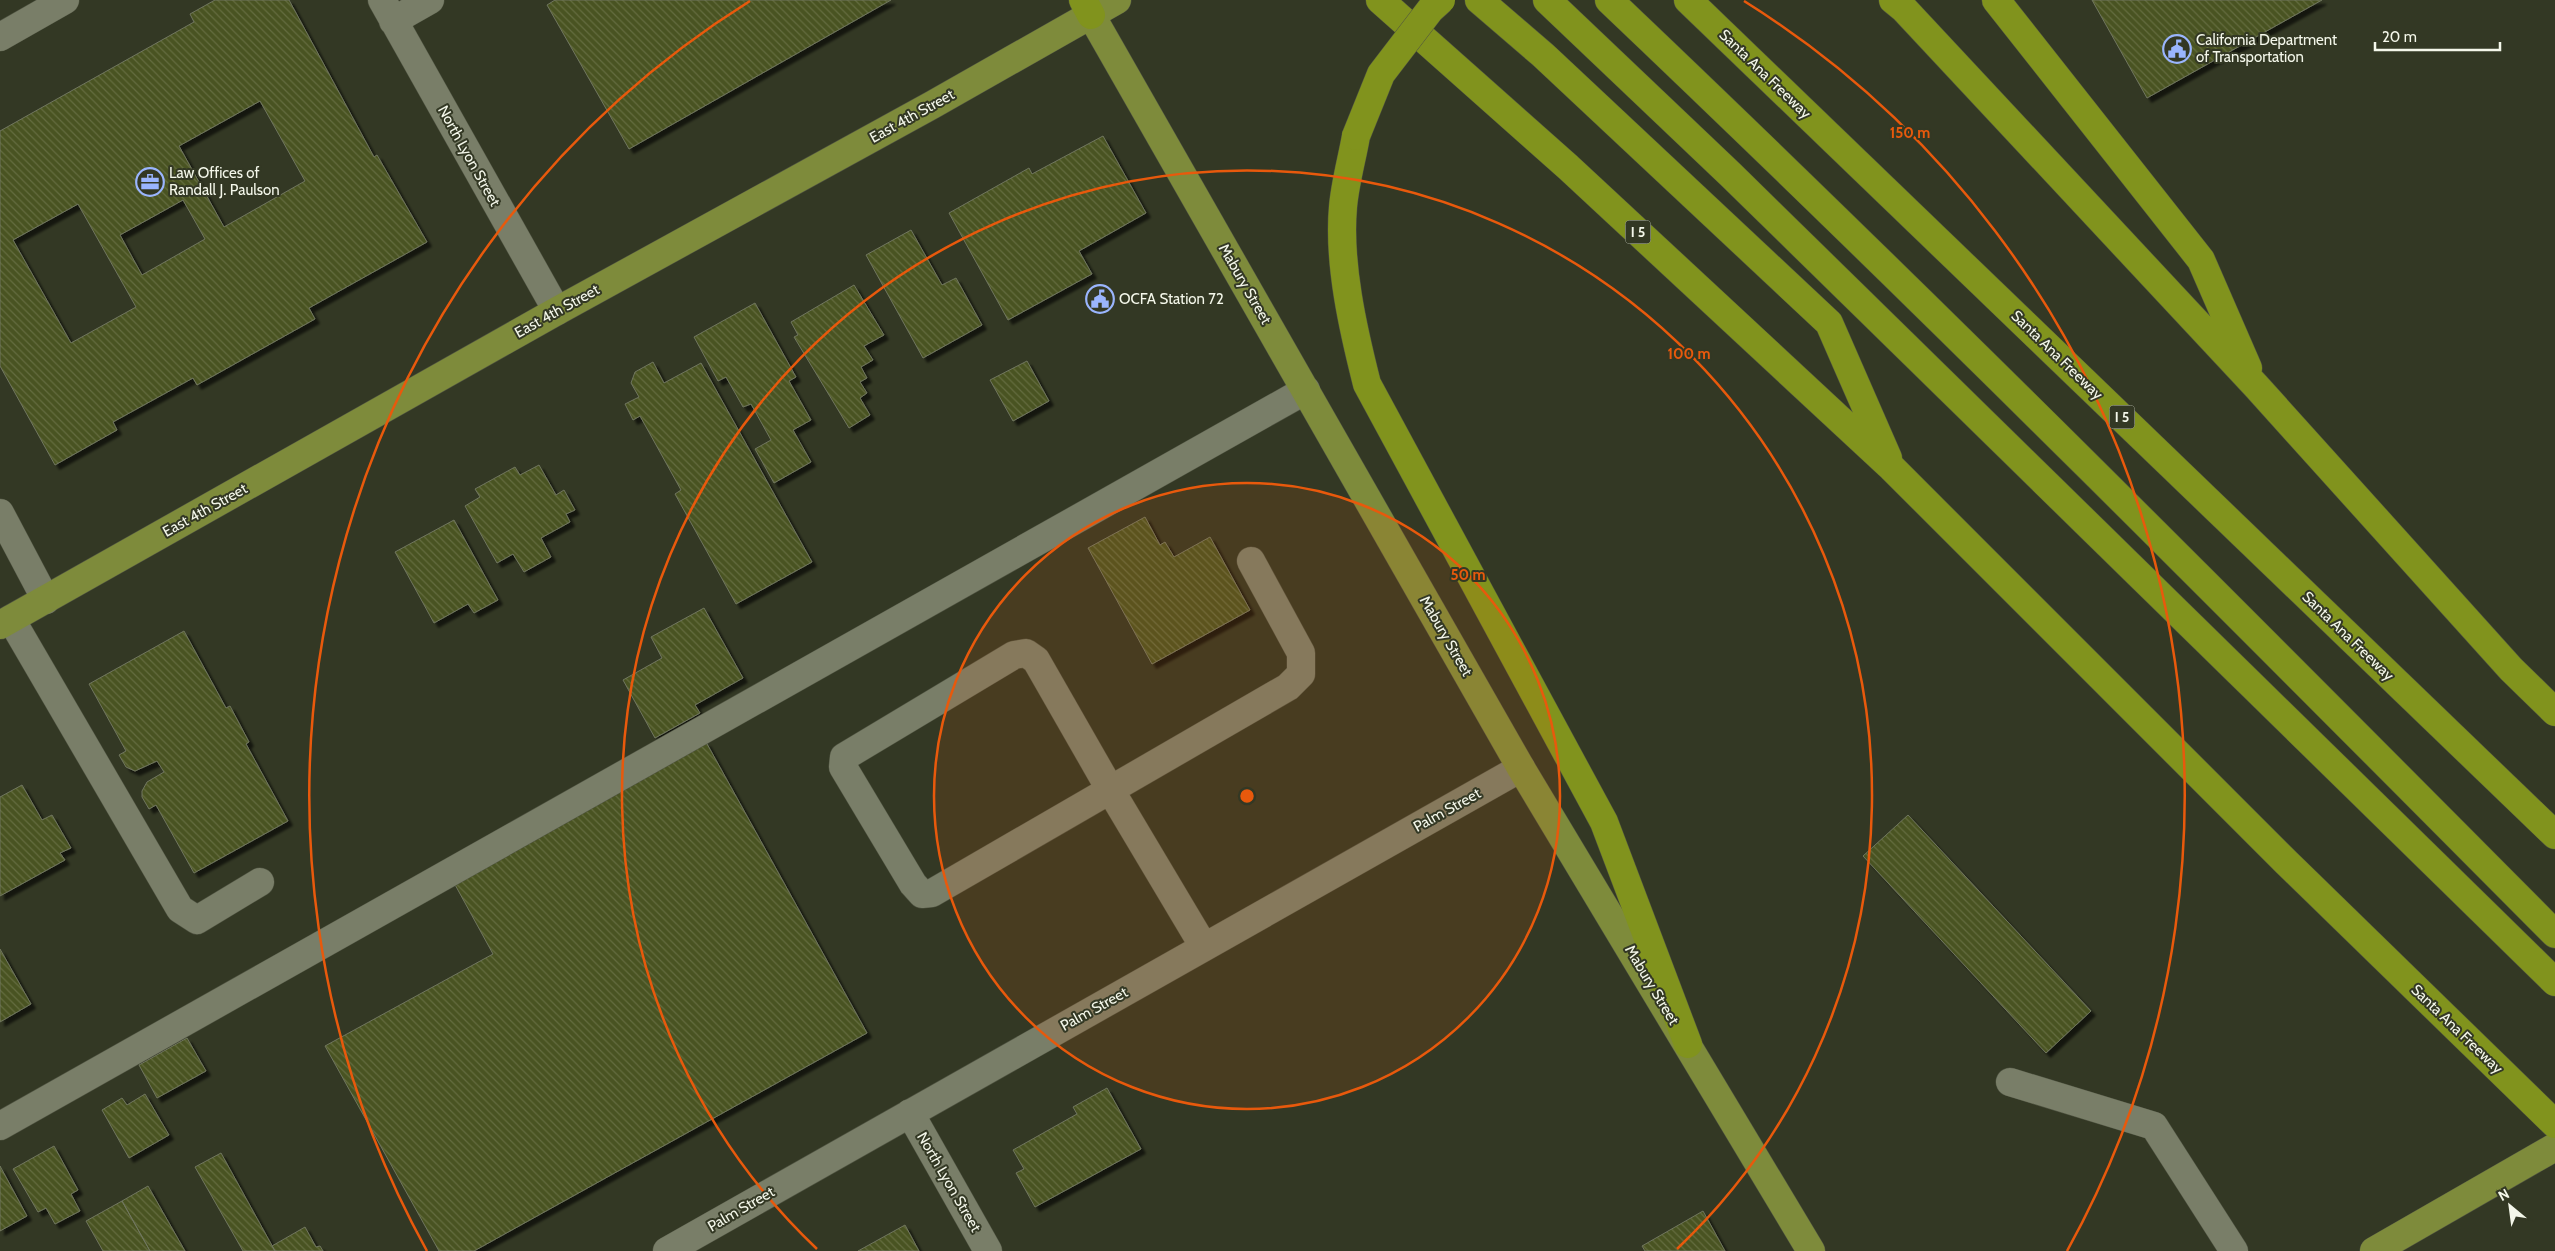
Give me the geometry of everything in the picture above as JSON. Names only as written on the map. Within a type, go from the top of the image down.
[{"type":"highway","name":"Santa Ana Freeway","points":[[1380,0],[1575,173],[1892,468],[2287,863],[2555,1124]]},
{"type":"highway","points":[[1441,0],[1430,10],[1382,74],[1356,136],[1343,208],[1345,266],[1352,328],[1367,384],[1604,822],[1688,1044]]},
{"type":"highway","name":"Santa Ana Freeway","points":[[1480,0],[1543,55],[1829,323],[1892,468]]},
{"type":"highway","points":[[1547,0],[1731,175],[2555,982]]},
{"type":"highway","points":[[1609,0],[1798,181],[2281,658],[2555,934]]},
{"type":"highway","name":"Santa Ana Freeway","points":[[1688,0],[2555,835]]},
{"type":"highway","points":[[1893,0],[1904,9],[2256,386],[2511,669],[2555,712]]},
{"type":"highway","points":[[1996,0],[2201,260],[2256,386]]},
{"type":"main road","name":"East 4th Street","points":[[6,622],[557,311],[924,110],[1087,8],[1116,0]]},
{"type":"main road","name":"Mabury Street","points":[[1087,8],[1522,768],[1811,1251]]},
{"type":"main road","points":[[2374,1251],[2555,1147]]},
{"type":"street","points":[[0,37],[65,0]]},
{"type":"street","points":[[388,10],[430,0]]},
{"type":"street","name":"North Lyon Street","points":[[388,10],[557,311]]},
{"type":"street","points":[[0,1126],[1306,390]]},
{"type":"street","points":[[0,513],[46,600]]},
{"type":"street","points":[[1204,947],[1110,791],[1036,660],[1026,653],[1014,655],[844,757],[843,767],[912,884],[922,894],[932,892],[1110,791],[1288,687],[1300,674],[1301,653],[1251,562]]},
{"type":"street","points":[[6,622],[180,909],[197,920],[260,882]]},
{"type":"street","name":"Palm Street","points":[[667,1251],[1522,768]]},
{"type":"street","points":[[2010,1082],[2154,1126],[2234,1251]]},
{"type":"street","name":"North Lyon Street","points":[[910,1114],[988,1251]]},
{"type":"building","points":[[215,0],[289,0],[374,157],[377,155],[427,242],[309,308],[315,319],[197,385],[193,378],[113,422],[117,430],[55,465],[0,366],[0,131],[194,22],[190,14]],"holes":[[[260,101],[305,181],[224,227],[179,146]],[[183,200],[205,239],[142,275],[120,235]],[[78,204],[136,307],[71,343],[13,240]]]},
{"type":"building","points":[[555,0],[891,0],[629,149],[547,5]]},
{"type":"building","name":"California Department of Transportation","points":[[2092,0],[2322,0],[2147,98]]},
{"type":"building","points":[[1103,136],[1146,213],[1079,251],[1092,274],[1008,320],[949,213],[1029,168],[1032,174]]},
{"type":"building","points":[[911,230],[942,285],[956,278],[982,325],[923,358],[866,255]]},
{"type":"building","points":[[854,285],[884,335],[864,346],[873,360],[861,367],[867,378],[860,382],[867,393],[860,398],[870,415],[849,428],[794,337],[798,335],[791,322]]},
{"type":"building","points":[[755,303],[796,377],[789,381],[811,420],[793,430],[811,462],[774,483],[755,449],[771,440],[751,404],[743,407],[726,377],[718,381],[694,337]]},
{"type":"building","points":[[1027,361],[1049,401],[1013,421],[990,380]]},
{"type":"building","points":[[653,362],[664,383],[701,363],[812,562],[736,604],[675,494],[681,490],[640,416],[633,420],[625,404],[639,397],[631,383],[635,372]]},
{"type":"building","points":[[539,465],[556,495],[564,490],[575,510],[566,514],[570,522],[541,538],[551,557],[524,572],[513,554],[497,563],[465,506],[480,497],[475,489],[515,467],[520,475]]},
{"type":"building","points":[[1145,517],[1160,545],[1165,542],[1174,557],[1210,537],[1250,610],[1152,664],[1088,548]]},
{"type":"building","points":[[454,520],[498,600],[474,613],[468,604],[434,623],[395,552]]},
{"type":"building","points":[[704,608],[743,678],[695,705],[700,713],[655,738],[623,680],[662,658],[651,637]]},
{"type":"building","points":[[184,631],[226,708],[230,706],[249,742],[246,744],[288,821],[194,873],[156,805],[149,809],[142,797],[142,791],[147,782],[164,772],[157,761],[135,771],[126,767],[119,755],[126,751],[89,684]]},
{"type":"building","points":[[706,742],[867,1033],[474,1251],[439,1251],[325,1046],[493,954],[453,881]]},
{"type":"building","points":[[22,785],[42,820],[52,815],[71,848],[60,853],[65,860],[0,896],[0,797]]},
{"type":"building","points":[[1908,815],[2091,1011],[2046,1053],[1863,856]]},
{"type":"building","points":[[0,949],[31,1004],[0,1022]]},
{"type":"building","points":[[187,1038],[206,1071],[157,1098],[139,1065]]},
{"type":"building","points":[[1107,1088],[1141,1149],[1035,1207],[1016,1173],[1024,1169],[1013,1150],[1077,1114],[1073,1107]]},
{"type":"building","points":[[145,1094],[169,1135],[129,1158],[102,1110],[122,1098],[127,1105]]},
{"type":"building","points":[[54,1146],[78,1190],[71,1194],[80,1211],[55,1224],[46,1208],[38,1212],[13,1169]]},
{"type":"building","points":[[221,1153],[275,1251],[243,1251],[195,1167]]},
{"type":"building","points":[[0,1166],[27,1216],[0,1231]]},
{"type":"building","points":[[148,1186],[185,1251],[150,1251],[122,1201]]},
{"type":"building","points":[[122,1201],[150,1251],[103,1251],[86,1221]]},
{"type":"building","points":[[1703,1211],[1725,1251],[1645,1251],[1642,1246]]},
{"type":"building","points":[[905,1225],[919,1251],[858,1251]]},
{"type":"building","points":[[305,1227],[316,1247],[320,1246],[323,1251],[275,1251],[272,1246]]},
{"type":"place","name":"California Department of Transportation","points":[[2177,49]]},
{"type":"place","name":"Law Offices of Randall J. Paulson","points":[[150,182]]},
{"type":"place","name":"OCFA Station 72","points":[[1100,299]]}]
